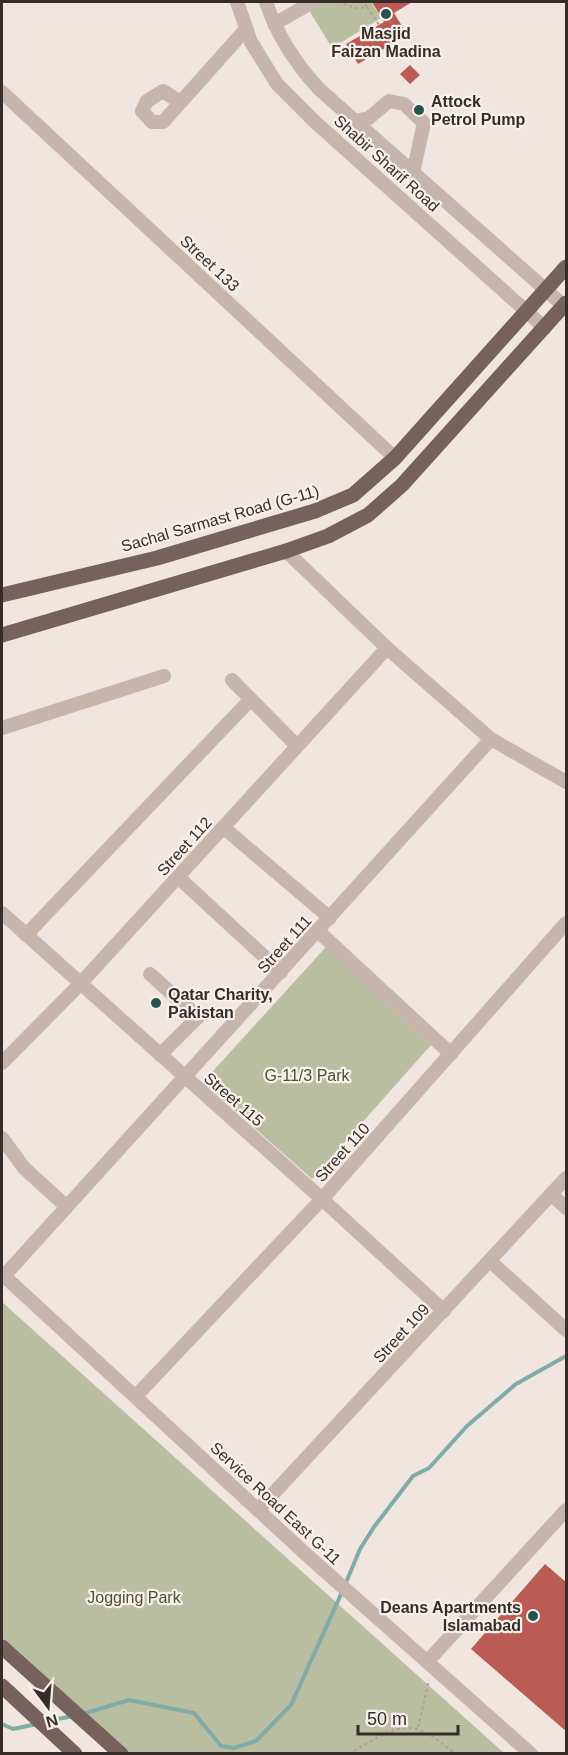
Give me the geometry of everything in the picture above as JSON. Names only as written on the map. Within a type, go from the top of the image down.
[{"type":"main road","name":"Sachal Sarmast Road (G-11)","points":[[2,595],[157,558],[315,511],[352,495],[395,458],[528,313],[567,267]]},
{"type":"main road","points":[[2,635],[286,551],[328,536],[368,515],[402,485],[565,305]]},
{"type":"main road","points":[[3,1652],[120,1754]]},
{"type":"main road","points":[[2,1686],[75,1754]]},
{"type":"street","name":"Shabir Sharif Road","points":[[237,2],[246,29],[264,66],[277,84],[314,121],[342,143],[545,328]]},
{"type":"street","name":"Shabir Sharif Road","points":[[266,2],[274,24],[303,71],[356,123],[546,291],[565,305]]},
{"type":"street","points":[[274,24],[313,2]]},
{"type":"street","points":[[180,102],[246,29]]},
{"type":"street","name":"Street 133","points":[[2,92],[395,458]]},
{"type":"street","points":[[342,143],[356,123],[369,117],[388,101],[404,104],[424,123],[413,173]]},
{"type":"street","points":[[427,221],[445,201]]},
{"type":"street","points":[[286,551],[387,648],[491,739],[567,782]]},
{"type":"street","name":"Street 112","points":[[2,1063],[80,984],[387,648]]},
{"type":"street","points":[[2,728],[164,676]]},
{"type":"street","points":[[232,680],[297,746]]},
{"type":"street","points":[[26,935],[251,699]]},
{"type":"street","name":"Street 111","points":[[3,1275],[185,1078],[491,739]]},
{"type":"street","points":[[223,827],[330,918]]},
{"type":"street","points":[[178,877],[281,972]]},
{"type":"street","name":"Street 115","points":[[2,912],[444,1311]]},
{"type":"street","name":"Street 110","points":[[136,1396],[322,1199],[567,923]]},
{"type":"street","points":[[318,931],[450,1054]]},
{"type":"street","points":[[150,974],[198,1017],[160,1055]]},
{"type":"street","points":[[2,1138],[24,1168],[67,1207]]},
{"type":"street","name":"Street 109","points":[[259,1509],[567,1178]]},
{"type":"street","points":[[552,1194],[567,1209]]},
{"type":"street","points":[[490,1261],[567,1330]]},
{"type":"street","name":"Service Road East G-11","points":[[3,1275],[331,1576],[531,1754]]},
{"type":"street","points":[[430,1665],[567,1510]]},
{"type":"path","points":[[338,2],[355,8],[367,7]]},
{"type":"path","points":[[364,2],[379,25]]},
{"type":"path","points":[[418,1727],[430,1665]]},
{"type":"path","points":[[350,1754],[405,1727],[418,1727],[435,1737],[455,1754]]},
{"type":"green space","points":[[304,2],[371,2],[381,18],[332,48]]},
{"type":"green space","name":"G-11/3 Park","points":[[326,947],[431,1045],[312,1179],[203,1082]]},
{"type":"green space","name":"Jogging Park","points":[[2,1302],[504,1753],[111,1753],[2,1655]]},
{"type":"building","points":[[372,2],[412,2],[394,13],[405,31],[397,41],[358,64],[346,44],[384,22]]},
{"type":"building","points":[[410,65],[420,75],[410,84],[400,74]]},
{"type":"building","name":"Deans Apartments Islamabad","points":[[545,1564],[567,1583],[567,1732],[471,1649]]},
{"type":"waterway","points":[[345,1585],[360,1549],[413,1476],[429,1468],[467,1426],[516,1384],[566,1356]]},
{"type":"waterway","points":[[83,1714],[129,1700],[194,1713],[221,1746],[234,1748],[256,1741],[291,1705],[342,1592]]},
{"type":"waterway","points":[[48,1721],[73,1716]]},
{"type":"waterway","points":[[2,1724],[13,1729],[37,1724]]},
{"type":"place","name":"Masjid Faizan Madina","points":[[386,14]]},
{"type":"place","name":"Attock Petrol Pump","points":[[419,110]]},
{"type":"place","name":"Qatar Charity, Pakistan","points":[[156,1003]]},
{"type":"place","name":"Deans Apartments Islamabad","points":[[533,1616]]}]
